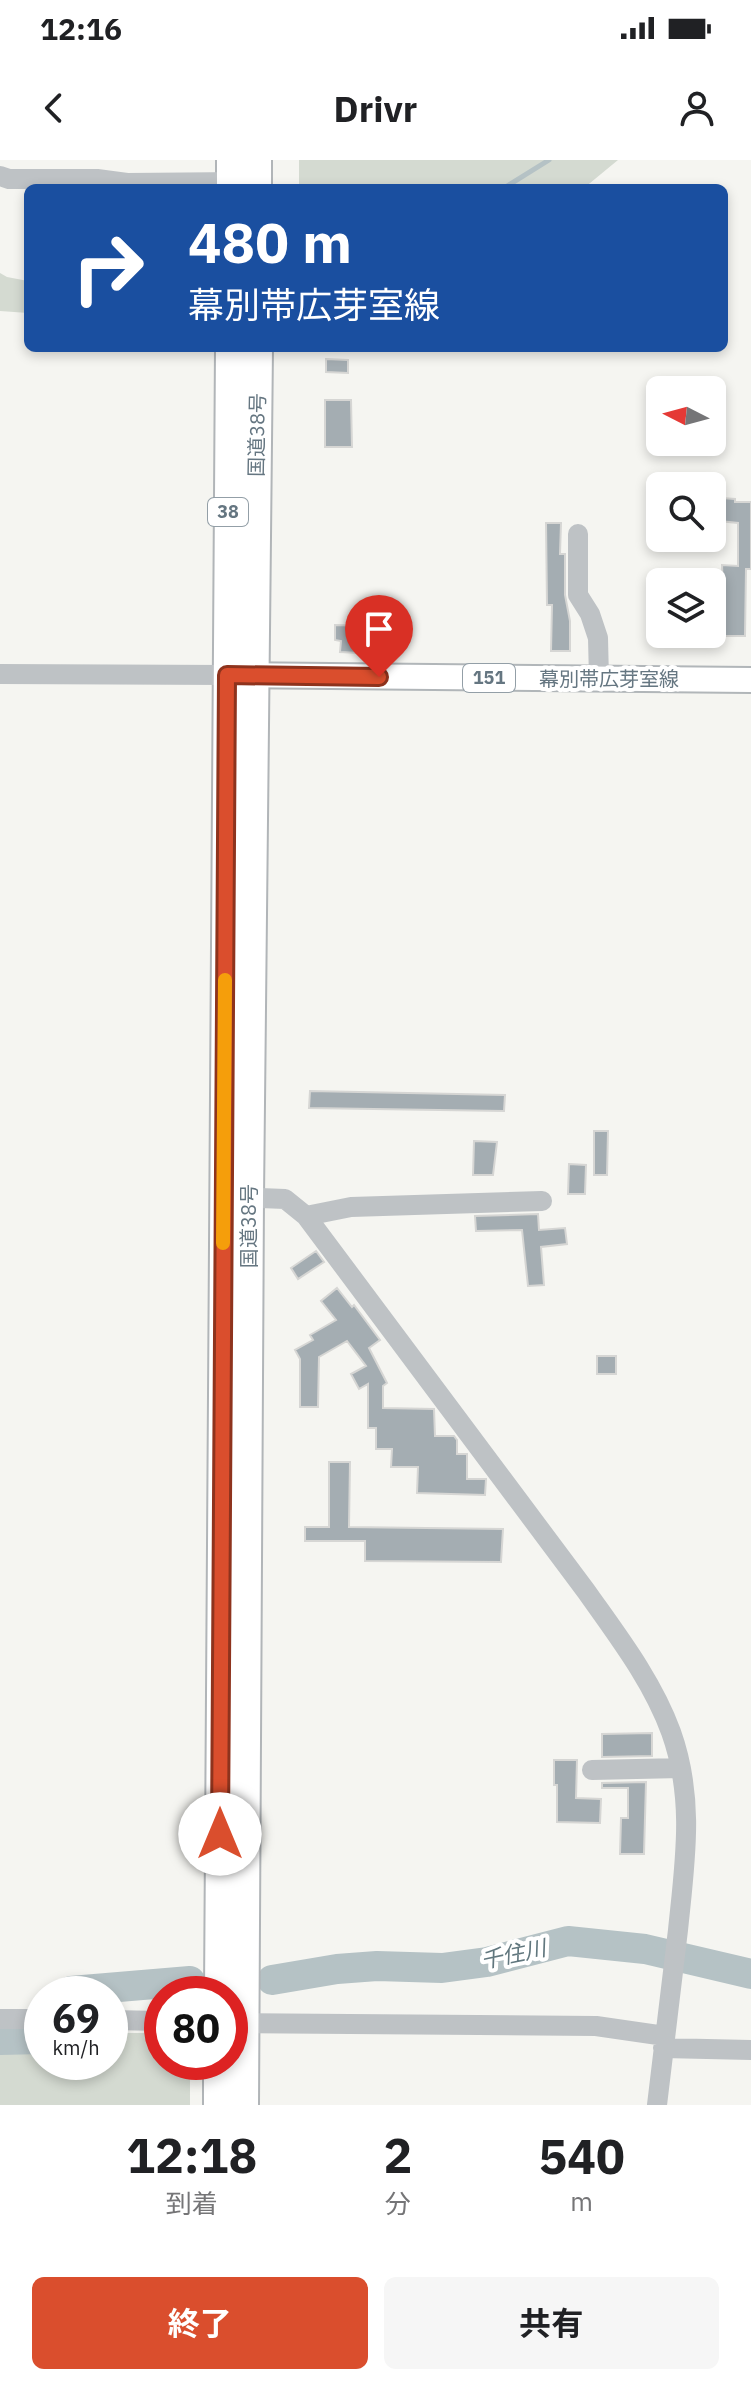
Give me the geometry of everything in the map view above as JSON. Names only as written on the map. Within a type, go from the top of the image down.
[{"type":"highway","name":"国道38号","points":[[230,352],[240,675],[236,1197],[237,1976]]},
{"type":"highway","name":"国道38号","points":[[240,675],[258,352]]},
{"type":"highway","name":"国道38号","points":[[219,1976],[236,1197]]},
{"type":"highway","points":[[218,2080],[218,2105]]},
{"type":"highway","name":"国道38号","points":[[242,2080],[244,2105]]},
{"type":"main road","name":"幕別帯広芽室線","points":[[240,675],[751,680]]},
{"type":"street","points":[[0,176],[9,179],[97,179],[127,183],[244,177]]},
{"type":"street","points":[[578,534],[578,595],[590,614],[598,638],[599,679]]},
{"type":"street","points":[[0,674],[240,675]]},
{"type":"street","points":[[236,1197],[285,1199],[306,1216],[624,1645],[654,1694],[670,1731],[687,1798],[687,1844],[657,2105]]},
{"type":"street","points":[[306,1216],[351,1207],[542,1201]]},
{"type":"street","points":[[592,1770],[681,1768]]},
{"type":"street","points":[[0,2019],[24,2019]]},
{"type":"street","points":[[248,2023],[596,2026],[664,2042],[751,2050]]},
{"type":"shaded area","points":[[299,160],[618,160],[589,184],[299,184]]},
{"type":"shaded area","points":[[0,273],[24,280],[24,313],[0,311]]},
{"type":"shaded area","points":[[0,2032],[24,2032],[24,2080],[128,2080],[128,2033],[144,2033],[144,2080],[190,2080],[190,2105],[0,2105]]},
{"type":"building","points":[[326,359],[348,360],[348,373],[326,372]]},
{"type":"building","points":[[325,400],[351,400],[352,447],[325,447]]},
{"type":"building","points":[[726,498],[751,502],[751,569],[746,569],[745,636],[726,636],[726,568],[722,565],[738,566],[738,523],[726,522]]},
{"type":"building","points":[[546,523],[561,523],[560,554],[565,554],[570,651],[551,651],[552,605],[547,605]]},
{"type":"building","points":[[335,625],[364,626],[360,653],[340,652],[341,641],[335,640]]},
{"type":"building","points":[[310,1091],[505,1095],[504,1111],[309,1108]]},
{"type":"building","points":[[594,1131],[608,1131],[607,1175],[594,1175]]},
{"type":"building","points":[[474,1141],[497,1142],[493,1175],[473,1175]]},
{"type":"building","points":[[569,1164],[586,1165],[585,1194],[568,1194]]},
{"type":"building","points":[[538,1214],[539,1230],[565,1228],[567,1244],[541,1247],[544,1285],[528,1286],[522,1230],[476,1231],[475,1216]]},
{"type":"building","points":[[316,1251],[324,1262],[298,1279],[291,1268]]},
{"type":"building","points":[[337,1288],[380,1340],[369,1348],[387,1383],[383,1386],[383,1408],[434,1409],[435,1436],[454,1436],[457,1454],[467,1454],[467,1479],[486,1479],[485,1495],[417,1493],[418,1467],[391,1467],[392,1449],[376,1449],[376,1428],[368,1428],[368,1384],[359,1389],[351,1374],[366,1366],[347,1341],[319,1357],[318,1407],[300,1407],[300,1359],[295,1350],[313,1340],[310,1335],[336,1320],[321,1301]]},
{"type":"building","points":[[597,1356],[616,1356],[616,1374],[597,1374]]},
{"type":"building","points":[[329,1462],[350,1462],[349,1527],[503,1529],[501,1562],[365,1561],[365,1541],[305,1541],[305,1527],[329,1527]]},
{"type":"building","points":[[652,1733],[652,1756],[602,1757],[602,1734]]},
{"type":"building","points":[[554,1760],[577,1760],[576,1798],[601,1799],[600,1823],[557,1822]]},
{"type":"building","points":[[646,1782],[644,1854],[620,1854],[621,1818],[628,1818],[628,1788],[602,1788],[602,1783]]},
{"type":"waterway","points":[[510,184],[549,160]]},
{"type":"waterway","name":"千住川","points":[[272,1980],[377,1966],[442,1968],[487,1962],[568,1941],[645,1949],[751,1974]]},
{"type":"waterway","name":"千住川","points":[[128,1986],[144,1985]]},
{"type":"waterway","name":"千住川","points":[[0,2040],[24,2039]]},
{"type":"slow traffic","points":[[223,1243],[225,980]]},
{"type":"route","points":[[220,1834],[227,675],[379,677]]}]
